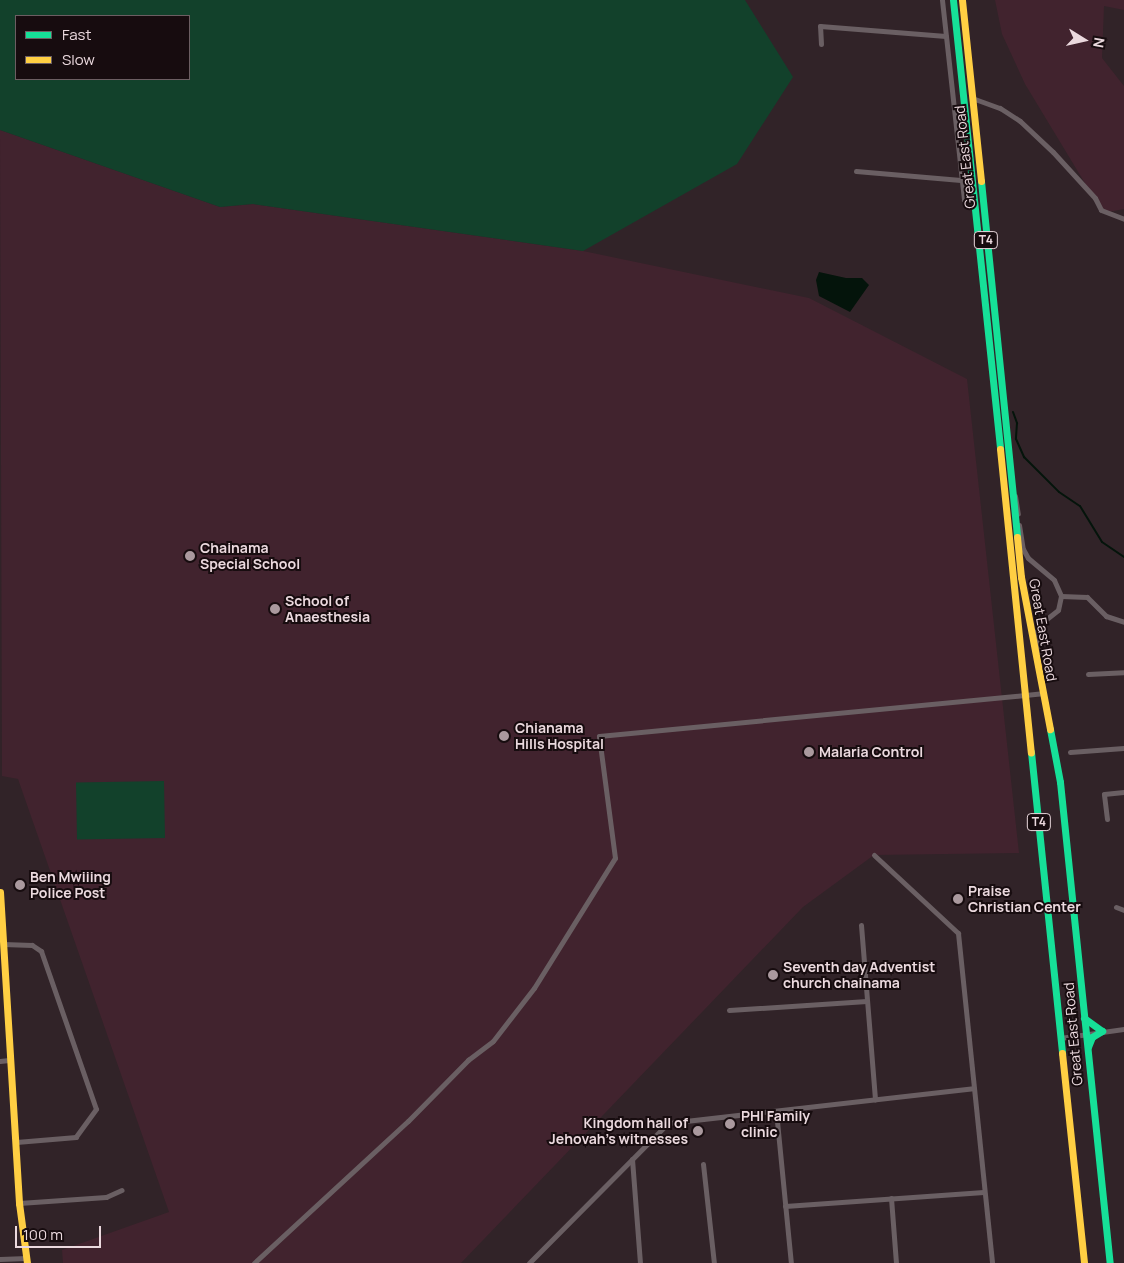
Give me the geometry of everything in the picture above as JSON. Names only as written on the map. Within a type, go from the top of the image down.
[{"type":"main road","name":"Great East Road","points":[[953,0],[1084,1263]]},
{"type":"main road","name":"Great East Road","points":[[962,0],[1021,577],[1060,782],[1110,1263]]},
{"type":"main road","points":[[0,892],[19,1203],[27,1261]]},
{"type":"main road","points":[[1084,1018],[1102,1031],[1092,1037],[1087,1049]]},
{"type":"street","points":[[942,0],[964,200],[972,195]]},
{"type":"street","points":[[821,44],[820,26],[946,36]]},
{"type":"street","points":[[972,98],[1000,108],[1020,121],[1053,152],[1095,198],[1101,210],[1124,219]]},
{"type":"street","points":[[856,171],[962,180]]},
{"type":"street","points":[[1010,481],[1017,501],[1023,549],[1028,558],[1054,580],[1061,596],[1058,610],[1040,624],[1037,631],[1040,680]]},
{"type":"street","points":[[1061,596],[1087,597],[1106,616],[1124,622]]},
{"type":"street","points":[[1088,674],[1124,672]]},
{"type":"street","points":[[254,1263],[408,1121],[468,1060],[493,1041],[534,988],[615,858],[600,736],[1042,693]]},
{"type":"street","points":[[1070,752],[1124,748]]},
{"type":"street","points":[[1107,819],[1104,794],[1124,792]]},
{"type":"street","points":[[874,855],[958,934],[992,1263]]},
{"type":"street","points":[[1116,908],[1124,910]]},
{"type":"street","points":[[861,926],[875,1099]]},
{"type":"street","points":[[3,944],[32,945],[41,951],[96,1109],[76,1137],[16,1142]]},
{"type":"street","points":[[729,1010],[866,1000]]},
{"type":"street","points":[[1060,1038],[1086,1032],[1124,1029]]},
{"type":"street","points":[[0,1061],[9,1060]]},
{"type":"street","points":[[529,1263],[668,1123],[973,1088]]},
{"type":"street","points":[[776,1111],[791,1263]]},
{"type":"street","points":[[632,1159],[640,1263]]},
{"type":"street","points":[[703,1164],[714,1263]]},
{"type":"street","points":[[19,1203],[106,1197],[122,1190]]},
{"type":"street","points":[[785,1206],[984,1192]]},
{"type":"street","points":[[891,1198],[896,1263]]},
{"type":"street","points":[[0,1259],[27,1261]]},
{"type":"shaded area","points":[[995,0],[1124,0],[1124,10],[1104,6],[1102,58],[1124,86],[1124,209],[1103,213],[1025,84],[1002,34]]},
{"type":"shaded area","name":"Chianama Hills Hospital","points":[[0,130],[220,207],[253,204],[583,251],[809,298],[967,379],[1019,853],[874,855],[803,907],[461,1263],[63,1263],[62,1250],[169,1212],[18,779],[2,776]]},
{"type":"shaded area","points":[[819,272],[846,278],[862,278],[869,285],[850,312],[819,296],[816,280]]},
{"type":"green space","points":[[0,0],[745,0],[793,77],[737,164],[583,251],[253,204],[220,207],[0,130]]},
{"type":"green space","points":[[164,781],[165,838],[77,840],[76,783]]},
{"type":"waterway","points":[[1013,412],[1017,423],[1016,439],[1024,457],[1059,492],[1080,506],[1102,542],[1124,557]]},
{"type":"traffic: fast","points":[[953,0],[1000,449]]},
{"type":"traffic: fast","points":[[981,181],[1017,537]]},
{"type":"traffic: fast","points":[[1050,729],[1060,782],[1110,1263]]},
{"type":"traffic: fast","points":[[1031,752],[1062,1053]]},
{"type":"traffic: fast","points":[[1084,1018],[1102,1031]]},
{"type":"traffic: fast","points":[[1088,1047],[1092,1037],[1102,1031]]},
{"type":"traffic: slow","points":[[962,0],[981,181]]},
{"type":"traffic: slow","points":[[1000,449],[1031,752]]},
{"type":"traffic: slow","points":[[1017,537],[1021,577],[1050,729]]},
{"type":"traffic: slow","points":[[0,892],[19,1203],[27,1263]]},
{"type":"traffic: slow","points":[[1062,1053],[1084,1263]]},
{"type":"place","name":"Chainama Special School","points":[[190,556]]},
{"type":"place","name":"School of Anaesthesia","points":[[275,609]]},
{"type":"place","name":"Chianama Hills Hospital","points":[[504,736]]},
{"type":"place","name":"Malaria Control","points":[[809,752]]},
{"type":"place","name":"Ben Mwiiing Police Post","points":[[20,885]]},
{"type":"place","name":"Praise Christian Center","points":[[958,899]]},
{"type":"place","name":"Seventh day Adventist church chainama","points":[[773,975]]},
{"type":"place","name":"PHI Family clinic","points":[[730,1124]]},
{"type":"place","name":"Kingdom hall of Jehovah's witnesses","points":[[698,1131]]}]
